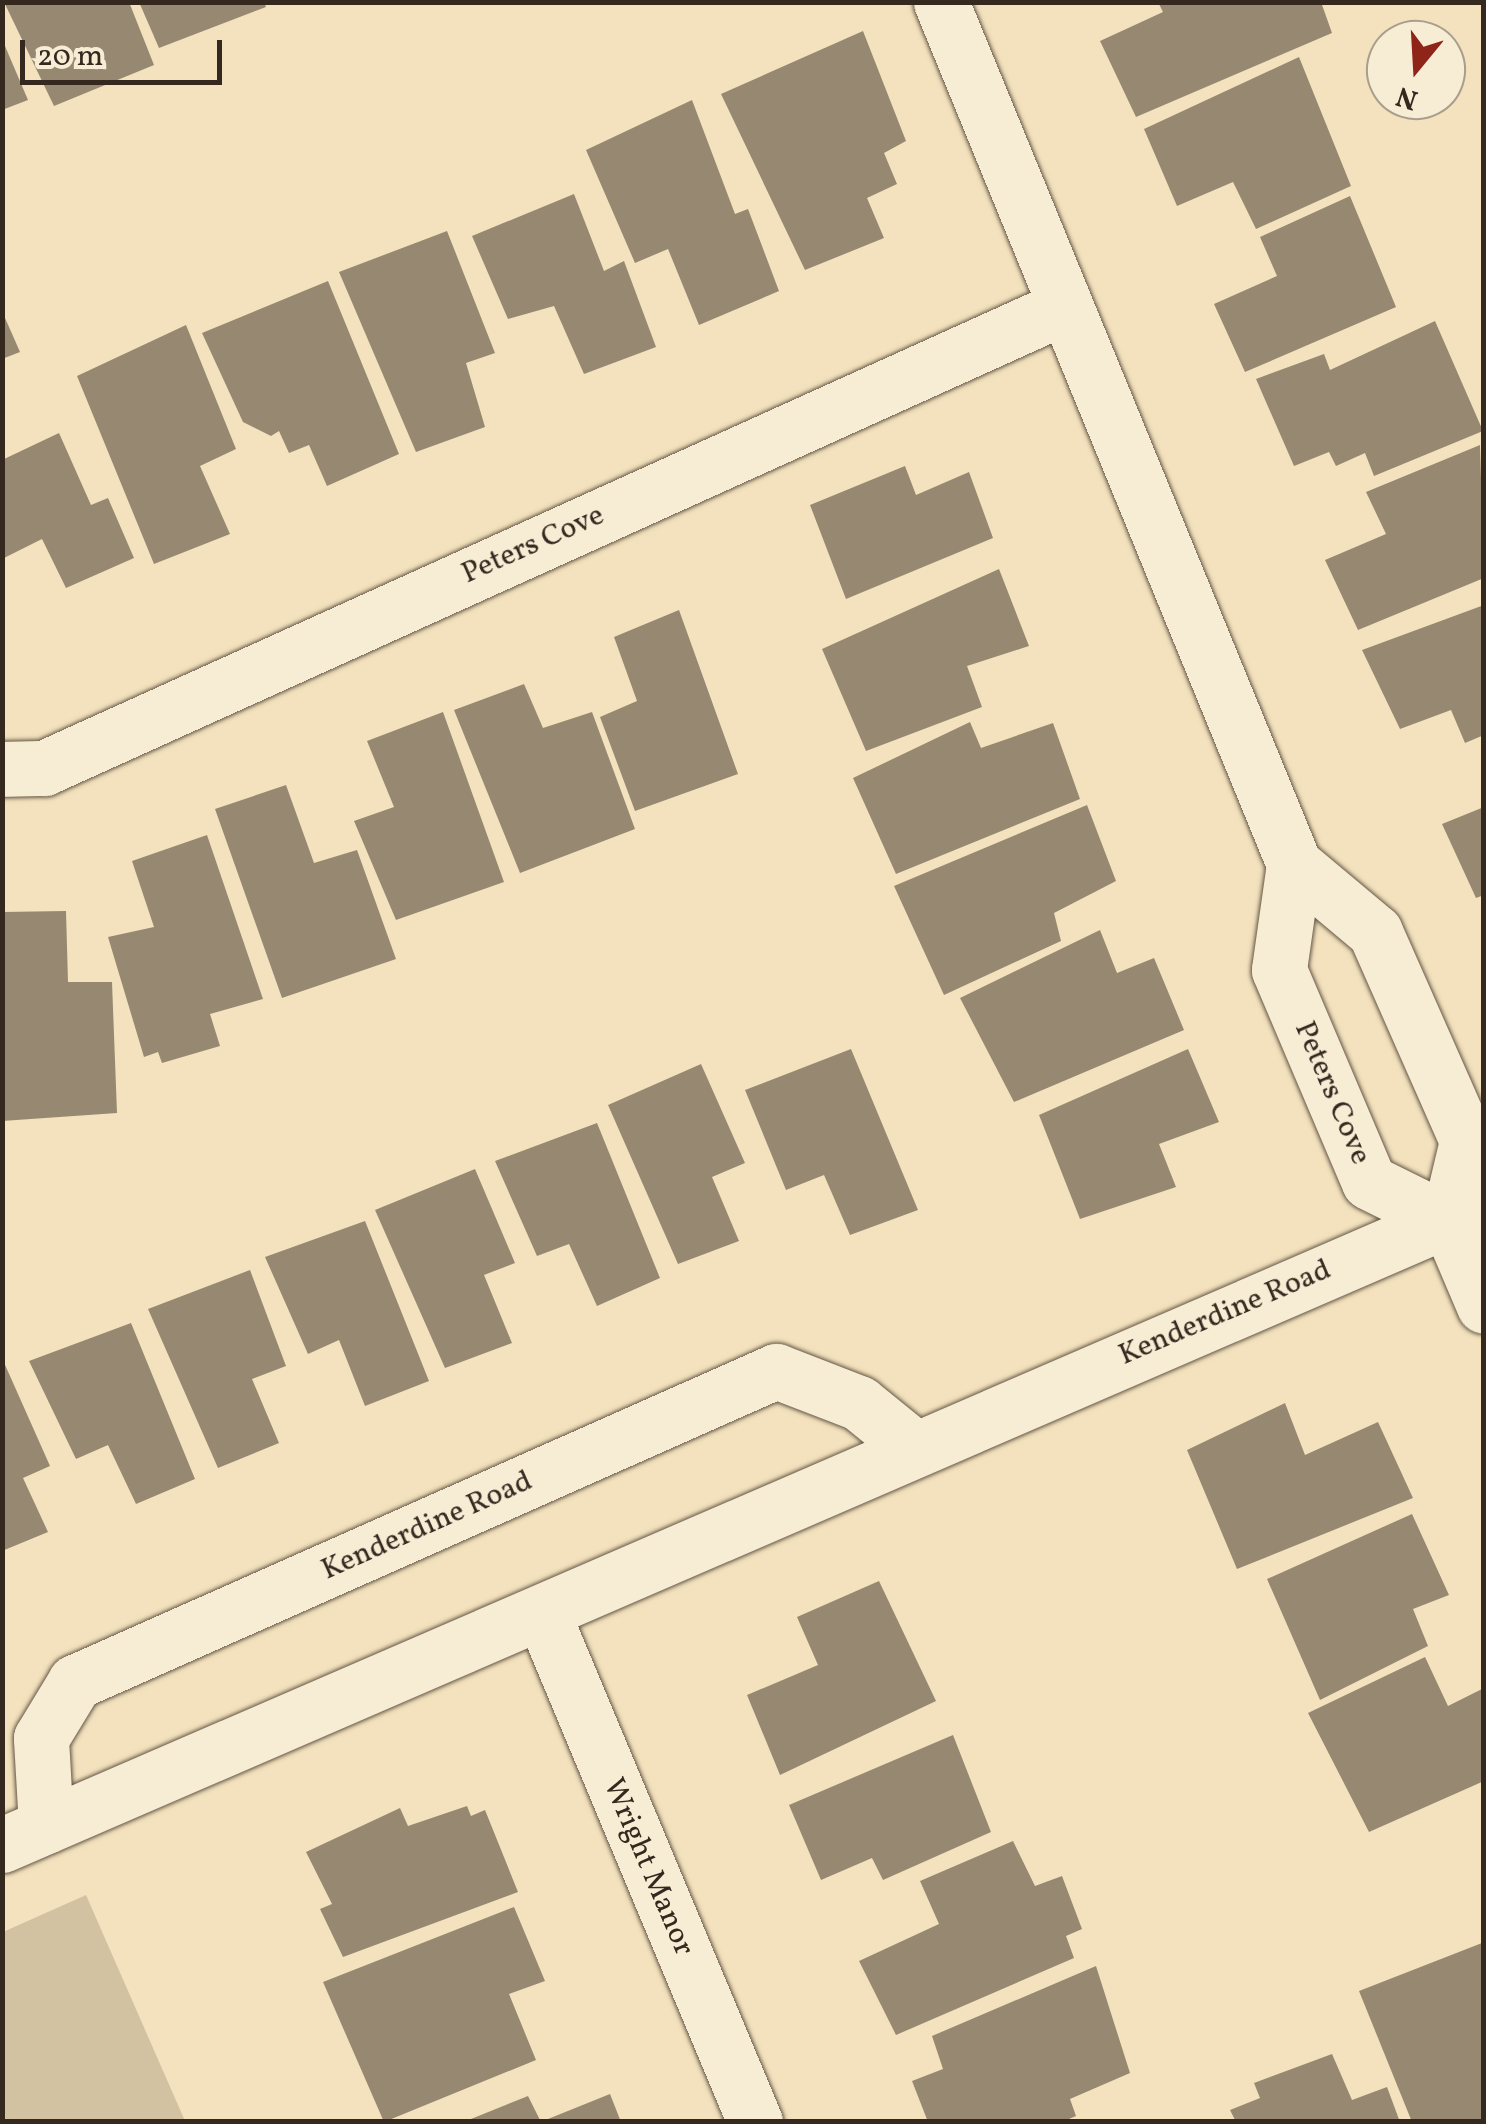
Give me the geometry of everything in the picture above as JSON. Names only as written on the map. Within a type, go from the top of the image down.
[{"type":"street","points":[[940,2],[1062,308],[1294,864],[1375,932],[1468,1141],[1466,1212],[1484,1306]]},
{"type":"street","name":"Peters Cove","points":[[2,768],[44,768],[1062,308]]},
{"type":"street","name":"Peters Cove","points":[[1294,864],[1279,970],[1369,1182],[1466,1212]]},
{"type":"street","name":"Kenderdine Road","points":[[24,1835],[542,1612],[912,1446],[1466,1212]]},
{"type":"street","name":"Kenderdine Road","points":[[24,1835],[41,1738],[75,1682],[776,1371],[860,1403],[912,1446]]},
{"type":"street","name":"Wright Manor","points":[[542,1612],[755,2122]]},
{"type":"shaded area","points":[[86,1895],[185,2121],[3,2121],[3,1932]]},
{"type":"building","points":[[4,2],[129,2],[154,65],[54,106]]},
{"type":"building","points":[[139,2],[264,2],[266,7],[159,48]]},
{"type":"building","points":[[1158,2],[1321,2],[1332,33],[1136,117],[1100,41],[1163,12]]},
{"type":"building","points":[[863,31],[906,141],[884,153],[897,184],[867,198],[884,238],[805,270],[721,94]]},
{"type":"building","points":[[2,39],[28,100],[2,110]]},
{"type":"building","points":[[1299,57],[1351,186],[1256,229],[1233,182],[1177,206],[1144,129]]},
{"type":"building","points":[[692,100],[735,214],[748,209],[779,291],[699,325],[668,249],[635,263],[586,150]]},
{"type":"building","points":[[574,194],[604,271],[624,261],[656,347],[584,374],[554,306],[508,319],[472,236]]},
{"type":"building","points":[[1350,196],[1396,307],[1245,372],[1214,304],[1277,276],[1260,237]]},
{"type":"building","points":[[447,231],[495,353],[466,363],[485,427],[416,452],[339,272]]},
{"type":"building","points":[[328,281],[399,454],[327,486],[309,445],[289,453],[279,431],[271,436],[243,422],[202,333]]},
{"type":"building","points":[[2,311],[20,352],[2,359]]},
{"type":"building","points":[[1435,321],[1483,431],[1374,476],[1365,453],[1336,466],[1329,452],[1294,466],[1256,379],[1324,354],[1330,370]]},
{"type":"building","points":[[186,325],[236,449],[200,466],[230,534],[154,564],[77,376]]},
{"type":"building","points":[[59,433],[91,505],[108,498],[134,558],[66,588],[42,539],[2,559],[2,460]]},
{"type":"building","points":[[1480,445],[1484,578],[1358,630],[1325,560],[1386,534],[1366,492]]},
{"type":"building","points":[[905,466],[916,495],[969,472],[993,538],[846,599],[810,505]]},
{"type":"building","points":[[999,569],[1029,646],[967,666],[982,707],[866,751],[822,649]]},
{"type":"building","points":[[1484,605],[1484,735],[1465,743],[1451,710],[1400,729],[1362,650]]},
{"type":"building","points":[[679,610],[738,774],[635,811],[600,717],[637,701],[614,637]]},
{"type":"building","points":[[524,684],[543,728],[592,712],[635,829],[520,873],[454,710]]},
{"type":"building","points":[[443,712],[504,882],[396,920],[354,821],[394,807],[367,741]]},
{"type":"building","points":[[970,722],[981,748],[1053,723],[1080,799],[896,874],[853,778]]},
{"type":"building","points":[[286,785],[314,863],[357,850],[396,959],[282,998],[215,809]]},
{"type":"building","points":[[1087,805],[1116,881],[1054,913],[1061,941],[944,995],[894,886]]},
{"type":"building","points":[[1484,807],[1484,895],[1476,898],[1442,824]]},
{"type":"building","points":[[207,835],[263,999],[210,1014],[220,1046],[162,1063],[158,1052],[144,1057],[108,937],[154,927],[132,861]]},
{"type":"building","points":[[66,911],[68,982],[112,982],[117,1113],[2,1121],[2,912]]},
{"type":"building","points":[[1100,930],[1117,973],[1154,958],[1184,1030],[1014,1102],[960,998]]},
{"type":"building","points":[[851,1049],[918,1210],[850,1235],[824,1175],[786,1190],[745,1090]]},
{"type":"building","points":[[1188,1049],[1219,1122],[1159,1144],[1176,1187],[1080,1219],[1039,1115]]},
{"type":"building","points":[[701,1064],[745,1163],[712,1177],[739,1241],[678,1264],[608,1105]]},
{"type":"building","points":[[597,1123],[660,1278],[597,1306],[569,1244],[537,1256],[495,1161]]},
{"type":"building","points":[[475,1169],[515,1263],[484,1275],[512,1343],[445,1368],[375,1210]]},
{"type":"building","points":[[365,1221],[429,1381],[365,1406],[339,1340],[308,1354],[265,1257]]},
{"type":"building","points":[[250,1270],[286,1366],[252,1379],[279,1443],[218,1468],[148,1309]]},
{"type":"building","points":[[131,1323],[195,1479],[136,1504],[108,1445],[76,1459],[29,1361]]},
{"type":"building","points":[[2,1358],[50,1466],[23,1478],[48,1532],[2,1551]]},
{"type":"building","points":[[1285,1403],[1305,1455],[1378,1422],[1413,1498],[1237,1569],[1187,1450]]},
{"type":"building","points":[[1412,1514],[1449,1595],[1413,1609],[1428,1646],[1320,1700],[1267,1579]]},
{"type":"building","points":[[879,1581],[936,1701],[780,1775],[747,1695],[818,1665],[797,1617]]},
{"type":"building","points":[[1425,1657],[1448,1706],[1484,1688],[1484,1781],[1369,1832],[1308,1713]]},
{"type":"building","points":[[953,1735],[991,1832],[883,1880],[872,1858],[821,1880],[789,1805]]},
{"type":"building","points":[[467,1806],[471,1816],[485,1810],[518,1892],[343,1957],[320,1909],[332,1904],[306,1852],[400,1808],[408,1826]]},
{"type":"building","points":[[1013,1841],[1035,1886],[1062,1876],[1082,1929],[1066,1936],[1074,1958],[896,2035],[859,1961],[939,1924],[920,1881]]},
{"type":"building","points":[[514,1907],[545,1981],[509,1994],[536,2060],[384,2122],[323,1982]]},
{"type":"building","points":[[1482,1943],[1484,2122],[1412,2122],[1359,1991]]},
{"type":"building","points":[[1096,1966],[1130,2073],[1070,2099],[1076,2116],[1062,2122],[928,2122],[912,2081],[943,2069],[932,2036]]},
{"type":"building","points":[[1332,2054],[1352,2100],[1387,2087],[1400,2122],[1236,2122],[1230,2110],[1260,2098],[1254,2083]]},
{"type":"building","points":[[610,2094],[621,2122],[543,2122],[543,2121]]},
{"type":"building","points":[[528,2096],[541,2122],[466,2122],[466,2121]]}]
